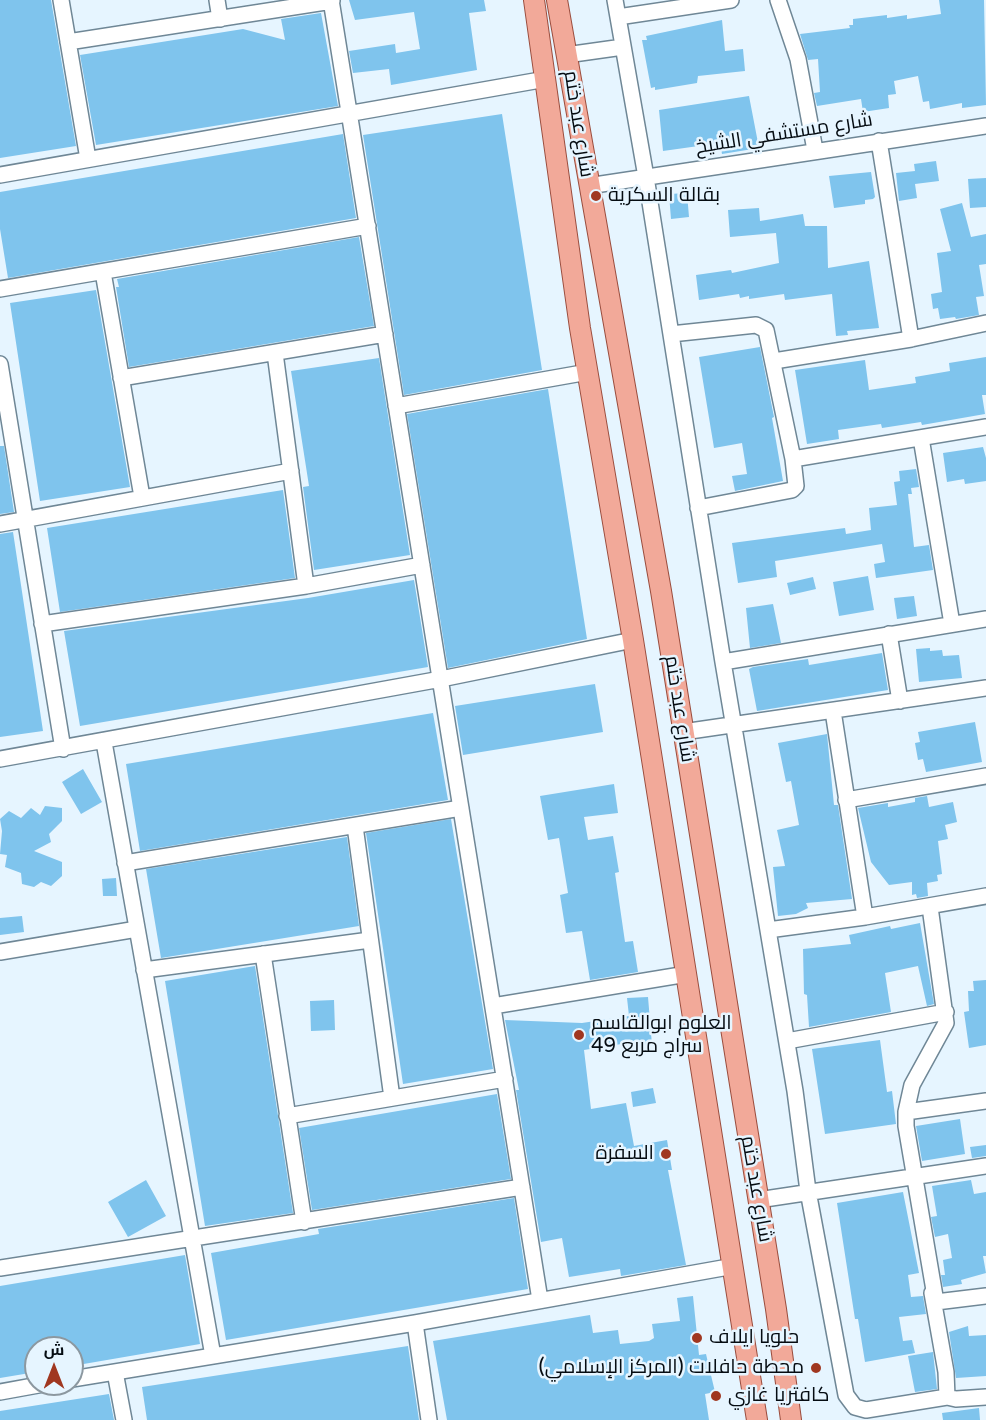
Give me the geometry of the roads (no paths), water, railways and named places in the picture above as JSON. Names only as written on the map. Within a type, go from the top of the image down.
[{"type":"main road","name":"شارع عبد ختم","points":[[534,0],[580,328],[687,974],[734,1266],[756,1420]]},
{"type":"main road","name":"شارع عبد ختم","points":[[557,0],[683,732],[791,1420]]},
{"type":"main road","points":[[580,328],[613,322]]},
{"type":"street","points":[[61,0],[88,159]]},
{"type":"street","points":[[217,0],[220,19]]},
{"type":"street","points":[[615,0],[787,1041],[808,1191],[846,1395],[855,1407],[866,1410],[947,1397],[956,1399],[986,1397]]},
{"type":"street","points":[[618,17],[731,0]]},
{"type":"street","points":[[778,0],[798,59],[815,150]]},
{"type":"street","points":[[68,42],[331,1],[540,1300]]},
{"type":"street","points":[[566,55],[623,47]]},
{"type":"street","points":[[0,175],[546,79]]},
{"type":"street","name":"شارع مستشفي الشيخ","points":[[588,186],[986,126]]},
{"type":"street","points":[[879,141],[911,339]]},
{"type":"street","points":[[0,289],[368,226]]},
{"type":"street","points":[[103,272],[142,497]]},
{"type":"street","points":[[774,361],[968,329],[986,323]]},
{"type":"street","points":[[671,334],[762,325],[766,330],[774,361],[793,459],[796,486],[792,490],[698,508]]},
{"type":"street","points":[[121,378],[385,334]]},
{"type":"street","points":[[275,353],[306,585]]},
{"type":"street","points":[[0,364],[3,401],[63,749]]},
{"type":"street","points":[[396,406],[588,372]]},
{"type":"street","points":[[793,459],[986,428]]},
{"type":"street","points":[[921,438],[952,624]]},
{"type":"street","points":[[0,524],[291,471]]},
{"type":"street","points":[[42,624],[422,566]]},
{"type":"street","points":[[723,662],[952,624],[986,622]]},
{"type":"street","points":[[889,634],[900,701]]},
{"type":"street","points":[[0,759],[104,742],[441,679],[633,640]]},
{"type":"street","points":[[683,732],[986,688]]},
{"type":"street","points":[[833,711],[865,917]]},
{"type":"street","points":[[104,742],[213,1356]]},
{"type":"street","points":[[846,800],[986,776]]},
{"type":"street","points":[[125,862],[461,808]]},
{"type":"street","points":[[355,826],[392,1098]]},
{"type":"street","points":[[768,930],[930,907],[986,896]]},
{"type":"street","points":[[930,907],[946,1012],[943,1033],[912,1084],[906,1112],[907,1147],[936,1302],[986,1296]]},
{"type":"street","points":[[0,952],[137,929]]},
{"type":"street","points":[[144,970],[370,940]]},
{"type":"street","points":[[263,954],[304,1222]]},
{"type":"street","points":[[493,1006],[687,974]]},
{"type":"street","points":[[787,1041],[946,1012]]},
{"type":"street","points":[[287,1116],[505,1079]]},
{"type":"street","points":[[906,1112],[986,1101]]},
{"type":"street","points":[[758,1200],[986,1166]]},
{"type":"street","points":[[0,1268],[522,1187]]},
{"type":"street","points":[[927,1257],[939,1344],[946,1372],[947,1397]]},
{"type":"street","points":[[84,1377],[415,1323],[734,1266]]},
{"type":"street","points":[[415,1323],[429,1420]]},
{"type":"street","points":[[115,1372],[124,1420]]},
{"type":"street","points":[[0,1392],[24,1388]]},
{"type":"place","name":"بقالة السكرية","points":[[596,196]]},
{"type":"place","name":"العلوم ابوالقاسم سراج مربع 49","points":[[579,1035]]},
{"type":"place","name":"السفرة","points":[[666,1154]]},
{"type":"place","name":"حلويا ايلاف","points":[[697,1338]]},
{"type":"place","name":"محطة حافلات (المركز الإسلامي)","points":[[816,1368]]},
{"type":"place","name":"كافتريا غازي","points":[[716,1396]]}]
